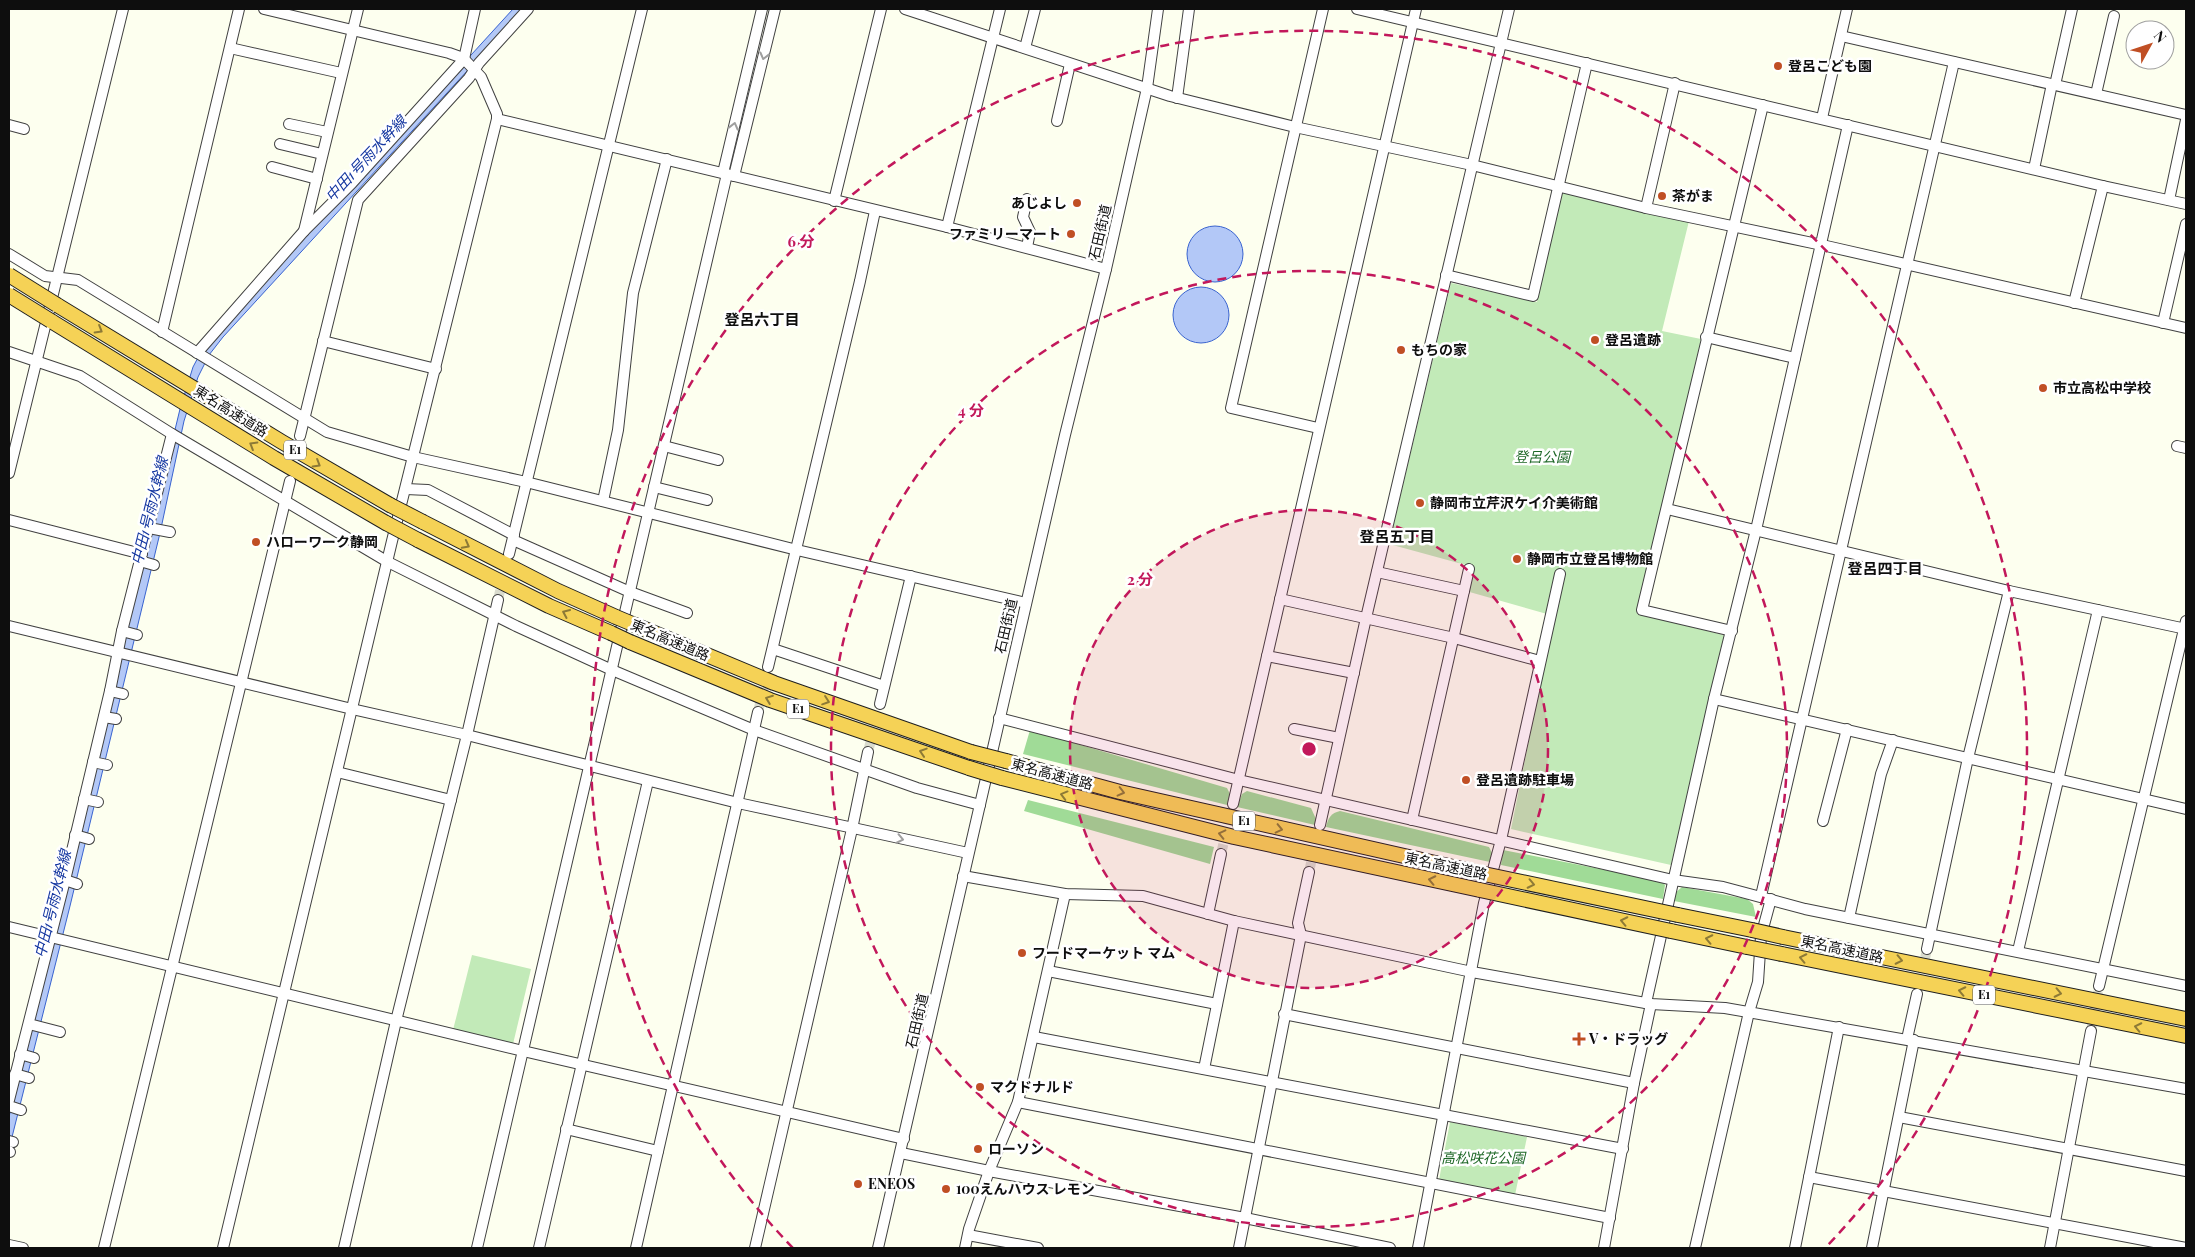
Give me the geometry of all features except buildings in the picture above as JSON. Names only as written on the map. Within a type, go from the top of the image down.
[{"type":"highway","name":"東名高速道路","points":[[9,275],[341,478],[558,591],[635,626],[774,683],[972,752],[1120,792],[1484,874],[2186,1019]]},
{"type":"highway","name":"東名高速道路","points":[[9,295],[198,412],[386,523],[549,606],[770,700],[969,768],[1234,837],[1782,954],[2186,1036]]},
{"type":"street","points":[[9,473],[123,9]]},
{"type":"street","points":[[162,332],[239,9]]},
{"type":"street","points":[[223,1248],[352,709],[497,118],[481,77],[463,59],[449,53],[264,9]]},
{"type":"street","points":[[304,231],[358,9]]},
{"type":"street","points":[[198,353],[304,231],[352,182],[463,59],[475,9]]},
{"type":"street","points":[[300,436],[358,200],[469,78],[473,70],[528,9]]},
{"type":"street","points":[[509,554],[642,9]]},
{"type":"street","points":[[477,1248],[588,765],[728,175],[762,9]]},
{"type":"street","points":[[728,175],[776,9]]},
{"type":"street","points":[[834,201],[881,9]]},
{"type":"street","points":[[905,9],[1176,98],[1295,127],[1472,165],[1646,208],[1822,245],[2186,328]]},
{"type":"street","points":[[947,228],[1000,9]]},
{"type":"street","points":[[1025,48],[1036,9]]},
{"type":"street","name":"石田街道","points":[[878,1248],[999,718],[1147,88],[1158,9]]},
{"type":"street","points":[[1176,98],[1189,9]]},
{"type":"street","points":[[1318,428],[1231,408],[1323,9]]},
{"type":"street","points":[[1357,9],[1675,83],[2034,170],[2186,204]]},
{"type":"street","points":[[1233,804],[1318,428],[1416,9]]},
{"type":"street","points":[[1320,825],[1366,618],[1510,9]]},
{"type":"street","points":[[1822,118],[1847,9]]},
{"type":"street","points":[[2034,170],[2072,9]]},
{"type":"street","points":[[2096,94],[2114,16]]},
{"type":"street","points":[[1841,36],[2186,115]]},
{"type":"street","points":[[230,48],[342,73]]},
{"type":"street","points":[[1695,1248],[1749,1012],[1758,982],[1766,897],[1804,720],[1954,62]]},
{"type":"street","points":[[1446,275],[1533,296],[1587,63]]},
{"type":"street","points":[[1057,121],[1070,64]]},
{"type":"street","points":[[1646,208],[1675,83]]},
{"type":"street","points":[[1732,631],[1642,610],[1763,105]]},
{"type":"street","points":[[497,118],[947,228],[1106,269]]},
{"type":"street","points":[[2169,200],[2186,120]]},
{"type":"street","points":[[290,124],[328,132]]},
{"type":"street","points":[[9,125],[24,129]]},
{"type":"street","points":[[1604,1248],[1648,1004],[1673,880],[1714,699],[1756,530],[1848,125]]},
{"type":"street","points":[[280,144],[322,154]]},
{"type":"street","points":[[603,501],[618,430],[633,293],[667,159]]},
{"type":"street","points":[[272,167],[316,179]]},
{"type":"street","points":[[2074,303],[2103,186]]},
{"type":"street","points":[[1027,248],[1030,232],[1023,217],[1028,199]]},
{"type":"street","points":[[768,667],[797,550],[875,211]]},
{"type":"street","points":[[2163,323],[2186,224]]},
{"type":"street","points":[[9,254],[45,276],[78,280],[327,432],[414,457],[526,482],[797,550],[1026,603]]},
{"type":"street","points":[[1706,337],[1795,358]]},
{"type":"street","points":[[323,341],[436,368]]},
{"type":"street","points":[[9,352],[80,376],[172,434],[388,562],[495,616],[612,670],[754,730],[917,788],[980,805]]},
{"type":"street","points":[[9,1100],[49,937],[70,882],[146,561],[158,529],[172,434]]},
{"type":"street","points":[[664,446],[718,460]]},
{"type":"street","points":[[104,1248],[290,481]]},
{"type":"street","points":[[654,487],[707,500]]},
{"type":"street","points":[[406,489],[428,490],[513,537],[630,592],[687,612]]},
{"type":"street","points":[[1666,509],[2009,591],[2186,627],[2143,799],[2100,986]]},
{"type":"street","points":[[9,520],[146,561]]},
{"type":"street","points":[[1412,820],[1469,569]]},
{"type":"street","points":[[1377,572],[1464,591]]},
{"type":"street","points":[[1418,1248],[1484,903],[1502,840],[1560,574]]},
{"type":"street","points":[[880,704],[911,576]]},
{"type":"street","points":[[1927,949],[1968,758],[2009,591]]},
{"type":"street","points":[[1280,599],[1454,638],[1540,661]]},
{"type":"street","points":[[344,1248],[396,1021],[498,600]]},
{"type":"street","points":[[2018,951],[2098,610]]},
{"type":"street","points":[[9,626],[466,735],[738,803],[968,853]]},
{"type":"street","points":[[773,649],[884,686]]},
{"type":"street","points":[[1267,656],[1354,673]]},
{"type":"street","points":[[1714,699],[2186,809]]},
{"type":"street","points":[[636,1248],[758,712]]},
{"type":"street","points":[[999,718],[1239,780],[1673,880],[1723,887],[1766,897],[1796,907],[2186,986]]},
{"type":"street","points":[[1294,729],[1339,738]]},
{"type":"street","points":[[1823,821],[1847,729]]},
{"type":"street","points":[[1849,918],[1881,774],[1893,740]]},
{"type":"street","points":[[755,1248],[852,829],[868,752]]},
{"type":"street","points":[[337,772],[451,800]]},
{"type":"street","points":[[539,1248],[648,781]]},
{"type":"street","points":[[1208,914],[1221,854]]},
{"type":"street","points":[[1239,1248],[1301,936],[1298,923],[1309,872]]},
{"type":"street","points":[[963,876],[1065,894],[1143,896],[1234,921],[1472,972],[1648,1004],[1725,1008],[1911,1039],[2186,1089]]},
{"type":"street","points":[[965,1248],[989,1171],[1018,1102],[1065,894]]},
{"type":"street","points":[[1204,1069],[1234,921]]},
{"type":"street","points":[[9,927],[581,1065],[904,1139]]},
{"type":"street","points":[[1048,971],[1217,1004]]},
{"type":"street","points":[[1872,1248],[1899,1117],[1917,994]]},
{"type":"street","points":[[1284,1014],[1634,1083]]},
{"type":"street","points":[[29,1024],[60,1032]]},
{"type":"street","points":[[1795,1248],[1839,1027]]},
{"type":"street","points":[[2050,1248],[2091,1031]]},
{"type":"street","points":[[1034,1037],[1623,1149]]},
{"type":"street","points":[[20,1054],[34,1058]]},
{"type":"street","points":[[15,1074],[29,1078]]},
{"type":"street","points":[[1018,1102],[1610,1218]]},
{"type":"street","points":[[9,1106],[21,1110]]},
{"type":"street","points":[[1899,1117],[2186,1171]]},
{"type":"street","points":[[566,1129],[658,1151]]},
{"type":"street","points":[[901,1153],[1245,1218],[1341,1244],[1390,1248]]},
{"type":"street","points":[[1809,1177],[2186,1248]]},
{"type":"street","points":[[968,1235],[1038,1248]]},
{"type":"street","points":[[9,1245],[23,1248]]},
{"type":"green space","name":"登呂公園","points":[[1562,192],[1689,221],[1662,331],[1701,339],[1637,614],[1724,635],[1671,865],[1511,829],[1554,616],[1466,591],[1473,567],[1389,544],[1451,283],[1537,302]]},
{"type":"green space","points":[[1030,730],[1227,788],[1230,794],[1227,805],[1023,754]]},
{"type":"green space","points":[[1247,791],[1311,808],[1316,819],[1315,825],[1237,807],[1242,794]]},
{"type":"green space","points":[[1028,800],[1214,847],[1210,864],[1024,811]]},
{"type":"green space","points":[[1340,811],[1489,847],[1492,853],[1490,862],[1326,827],[1330,816]]},
{"type":"green space","points":[[1503,850],[1661,881],[1665,885],[1663,899],[1501,865]]},
{"type":"green space","points":[[1682,887],[1747,899],[1753,904],[1756,917],[1674,901],[1674,894]]},
{"type":"green space","points":[[472,955],[531,969],[513,1044],[453,1030]]},
{"type":"green space","name":"高松咲花公園","points":[[1450,1122],[1527,1137],[1515,1195],[1439,1180]]},
{"type":"water","points":[[513,9],[524,9],[223,337],[209,355],[198,377],[184,421],[160,533],[9,1149],[9,1117],[180,409],[193,367],[202,350]]},
{"type":"water","points":[[1215,226],[1226,228],[1235,234],[1241,243],[1243,254],[1241,265],[1235,274],[1226,280],[1215,282],[1204,280],[1195,274],[1189,265],[1187,254],[1189,243],[1195,234],[1204,228]]},
{"type":"water","points":[[1201,287],[1212,289],[1221,295],[1227,304],[1229,315],[1227,326],[1221,335],[1212,341],[1201,343],[1190,341],[1181,335],[1175,326],[1173,315],[1175,304],[1181,295],[1190,289]]},
{"type":"tunnel","points":[[498,600],[507,560]]},
{"type":"tunnel","points":[[758,712],[767,673]]},
{"type":"tunnel","points":[[868,752],[880,704]]},
{"type":"tunnel","points":[[1221,854],[1231,812]]},
{"type":"tunnel","points":[[1309,872],[1318,831]]},
{"type":"tunnel","points":[[1919,987],[1927,949]]},
{"type":"tunnel","points":[[2091,1031],[2099,986]]},
{"type":"place","name":"登呂こども園","points":[[1778,66]]},
{"type":"place","name":"茶がま","points":[[1662,196]]},
{"type":"place","name":"あじよし","points":[[1077,203]]},
{"type":"place","name":"ファミリーマート","points":[[1071,234]]},
{"type":"place","name":"登呂遺跡","points":[[1595,340]]},
{"type":"place","name":"もちの家","points":[[1401,350]]},
{"type":"place","name":"市立高松中学校","points":[[2043,388]]},
{"type":"place","name":"静岡市立芹沢ケイ介美術館","points":[[1420,503]]},
{"type":"place","name":"ハローワーク静岡","points":[[256,542]]},
{"type":"place","name":"静岡市立登呂博物館","points":[[1517,559]]},
{"type":"place","name":"登呂遺跡駐車場","points":[[1466,780]]},
{"type":"place","name":"フードマーケット マム","points":[[1022,953]]},
{"type":"place","name":"V・ドラッグ","points":[[1579,1039]]},
{"type":"place","name":"マクドナルド","points":[[980,1087]]},
{"type":"place","name":"ローソン","points":[[978,1149]]},
{"type":"place","name":"ENEOS","points":[[858,1184]]},
{"type":"place","name":"100えんハウス レモン","points":[[946,1189]]},
{"type":"district","name":"登呂六丁目","points":[[762,320]]},
{"type":"district","name":"登呂五丁目","points":[[1397,537]]},
{"type":"district","name":"登呂四丁目","points":[[1885,569]]},
{"type":"water label","name":"中田1号雨水幹線","points":[[366,159]]},
{"type":"water label","name":"中田1号雨水幹線","points":[[150,511]]},
{"type":"water label","name":"中田1号雨水幹線","points":[[53,904]]}]
